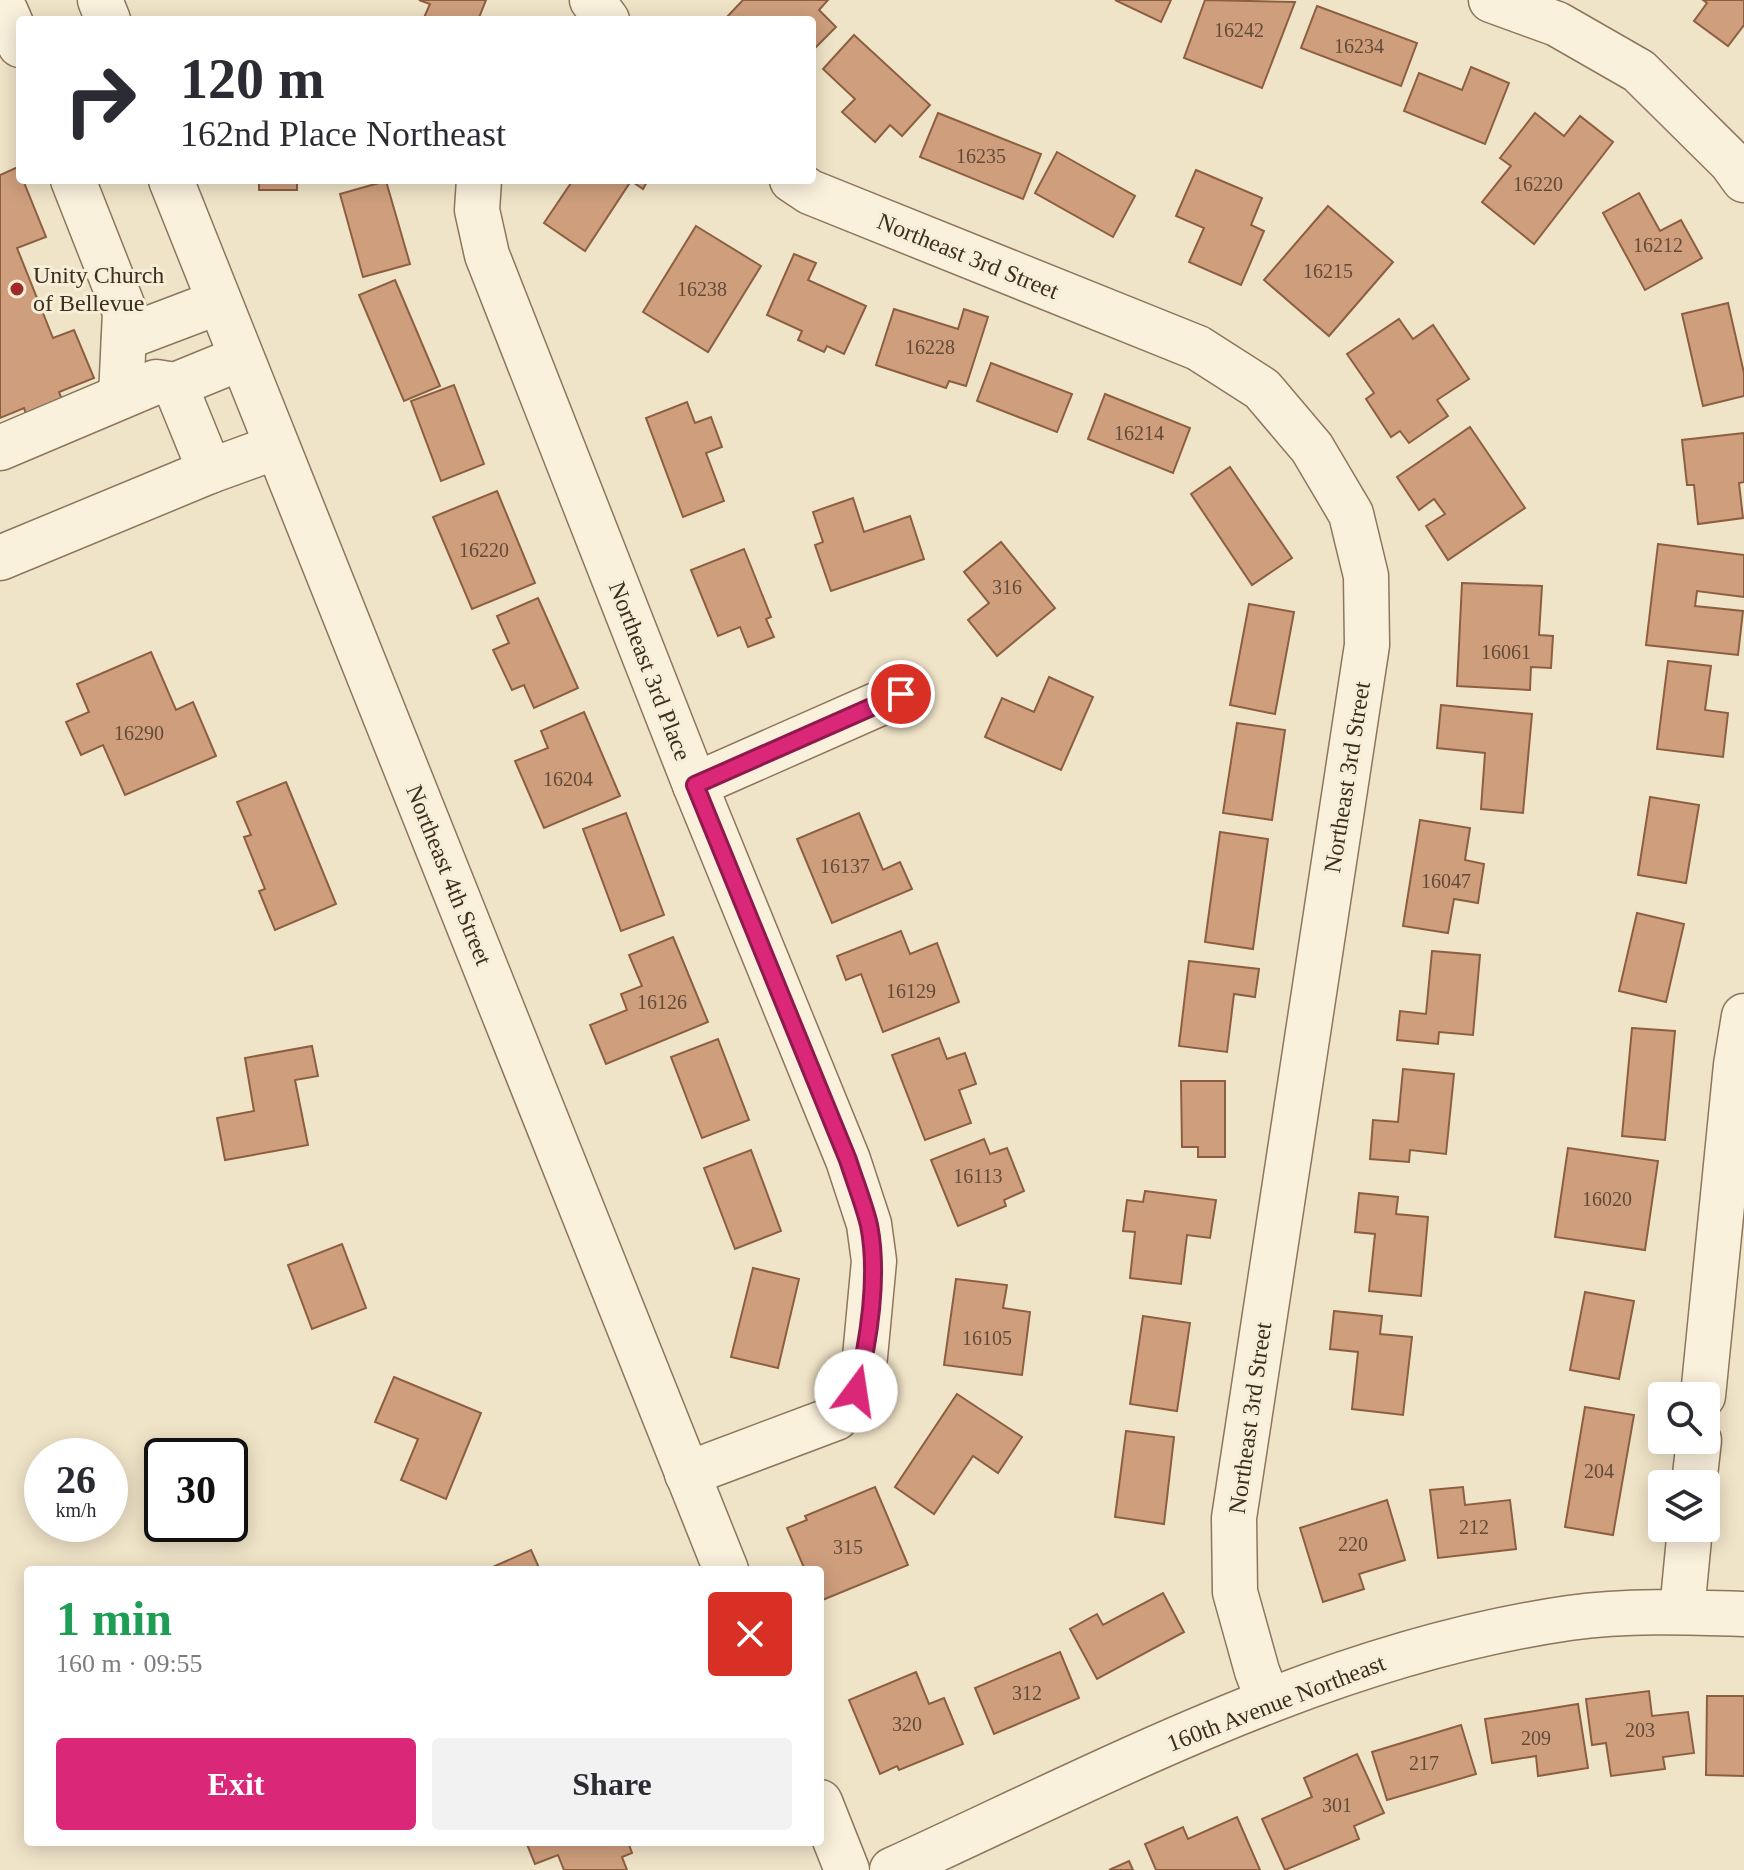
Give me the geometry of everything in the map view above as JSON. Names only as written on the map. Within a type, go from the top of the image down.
[{"type":"street","points":[[1491,0],[1557,24],[1639,71],[1731,162],[1744,180]]},
{"type":"street","points":[[0,14],[6,12],[16,36]]},
{"type":"street","points":[[75,184],[125,312],[121,396]]},
{"type":"street","name":"Northeast 4th Street","points":[[173,184],[724,1566]]},
{"type":"street","name":"Northeast 3rd Place","points":[[479,184],[477,210],[487,255],[695,785],[848,1160],[869,1224],[874,1261],[865,1357],[856,1391],[836,1418],[687,1474]]},
{"type":"street","name":"Northeast 3rd Street","points":[[798,184],[810,192],[1198,348],[1262,389],[1312,448],[1351,514],[1366,576],[1367,645],[1234,1518],[1235,1592],[1268,1700]]},
{"type":"street","points":[[124,338],[219,302]]},
{"type":"street","points":[[0,448],[156,382],[175,385],[241,358]]},
{"type":"street","points":[[175,385],[210,471]]},
{"type":"street","points":[[0,558],[276,447]]},
{"type":"street","points":[[695,785],[901,694]]},
{"type":"street","points":[[1704,1382],[1736,1065],[1744,1016]]},
{"type":"street","points":[[1682,1611],[1689,1542]]},
{"type":"street","name":"160th Avenue Northeast","points":[[892,1870],[1268,1700],[1381,1660],[1570,1618],[1682,1611],[1744,1614]]},
{"type":"street","points":[[824,1812],[847,1870]]},
{"type":"building","points":[[419,0],[486,0],[480,16],[425,16],[430,4]]},
{"type":"building","points":[[743,0],[828,0],[819,10],[836,27],[816,47],[816,16],[728,16]]},
{"type":"building","points":[[1115,0],[1171,0],[1161,22]]},
{"type":"building","points":[[1205,0],[1295,2],[1262,88],[1184,58]]},
{"type":"building","points":[[1703,0],[1744,0],[1744,25],[1728,46],[1694,21],[1707,3]]},
{"type":"building","points":[[1317,6],[1417,43],[1401,86],[1301,48]]},
{"type":"building","points":[[854,35],[930,105],[902,136],[890,125],[875,142],[842,112],[855,99],[823,69]]},
{"type":"building","points":[[1471,67],[1509,83],[1485,144],[1404,111],[1419,73],[1462,90]]},
{"type":"building","points":[[938,113],[1041,154],[1023,199],[920,157]]},
{"type":"building","points":[[1535,113],[1564,136],[1580,116],[1613,142],[1534,244],[1482,202],[1511,166],[1500,158]]},
{"type":"building","points":[[1057,152],[1135,196],[1113,237],[1035,193]]},
{"type":"building","name":"Unity Church of Bellevue","points":[[16,168],[16,184],[25,184],[46,237],[17,248],[53,338],[74,330],[94,378],[59,392],[63,402],[27,417],[24,408],[0,418],[0,175]]},
{"type":"building","points":[[1196,170],[1262,198],[1251,225],[1264,231],[1241,285],[1189,262],[1204,228],[1176,216]]},
{"type":"building","points":[[259,184],[297,184],[297,190],[259,190]]},
{"type":"building","points":[[387,184],[410,264],[363,277],[340,194]]},
{"type":"building","points":[[570,184],[629,184],[585,251],[544,223]]},
{"type":"building","points":[[1639,193],[1660,231],[1681,220],[1702,258],[1645,290],[1603,213]]},
{"type":"building","points":[[1328,206],[1393,262],[1329,336],[1264,280]]},
{"type":"building","points":[[696,226],[761,266],[708,352],[643,312]]},
{"type":"building","points":[[794,254],[816,263],[808,280],[866,306],[844,354],[827,346],[824,352],[798,340],[802,331],[767,315]]},
{"type":"building","points":[[395,280],[440,386],[404,401],[359,295]]},
{"type":"building","points":[[1728,303],[1744,373],[1744,396],[1703,406],[1682,314]]},
{"type":"building","points":[[894,309],[958,329],[964,309],[988,317],[966,386],[949,381],[946,388],[876,365]]},
{"type":"building","points":[[1399,319],[1413,339],[1433,325],[1469,379],[1437,400],[1448,416],[1409,443],[1400,431],[1391,437],[1366,399],[1374,393],[1347,354]]},
{"type":"building","points":[[991,363],[1072,394],[1057,432],[977,401]]},
{"type":"building","points":[[454,385],[484,464],[441,481],[411,401]]},
{"type":"building","points":[[1105,394],[1190,428],[1173,473],[1088,439]]},
{"type":"building","points":[[687,402],[695,423],[711,417],[722,447],[706,453],[724,501],[683,517],[646,418]]},
{"type":"building","points":[[1470,427],[1525,508],[1448,560],[1426,526],[1445,514],[1434,499],[1419,510],[1397,477]]},
{"type":"building","points":[[1744,433],[1744,482],[1739,483],[1743,518],[1698,524],[1694,485],[1687,485],[1682,440]]},
{"type":"building","points":[[1230,467],[1292,558],[1252,585],[1191,494]]},
{"type":"building","points":[[497,491],[535,583],[472,609],[433,517]]},
{"type":"building","points":[[853,498],[864,532],[910,516],[924,559],[831,591],[815,545],[823,542],[813,512]]},
{"type":"building","points":[[1001,542],[1055,608],[997,656],[968,620],[989,603],[964,572]]},
{"type":"building","points":[[1658,544],[1744,555],[1744,597],[1697,591],[1695,606],[1743,611],[1738,655],[1646,645]]},
{"type":"building","points":[[744,549],[771,617],[766,619],[774,637],[748,647],[740,627],[718,636],[691,570]]},
{"type":"building","points":[[1462,583],[1542,586],[1539,635],[1553,636],[1551,668],[1531,667],[1530,690],[1457,686]]},
{"type":"building","points":[[538,598],[578,688],[534,708],[524,685],[512,690],[493,650],[509,643],[497,616]]},
{"type":"building","points":[[1249,604],[1294,612],[1275,714],[1230,705]]},
{"type":"building","points":[[151,652],[176,710],[193,702],[216,756],[125,795],[103,745],[81,755],[66,722],[89,712],[77,684]]},
{"type":"building","points":[[1668,661],[1711,666],[1705,710],[1728,713],[1723,757],[1657,749]]},
{"type":"building","points":[[1049,677],[1093,697],[1061,770],[985,737],[1002,698],[1034,712]]},
{"type":"building","points":[[1441,705],[1532,714],[1523,813],[1481,809],[1485,753],[1437,748]]},
{"type":"building","points":[[584,712],[620,796],[544,828],[515,761],[548,748],[541,731]]},
{"type":"building","points":[[1237,723],[1285,730],[1272,820],[1223,813]]},
{"type":"building","points":[[286,782],[336,904],[275,930],[259,891],[265,889],[244,837],[251,835],[237,802]]},
{"type":"building","points":[[1650,797],[1699,805],[1686,883],[1638,875]]},
{"type":"building","points":[[626,813],[664,915],[621,931],[583,829]]},
{"type":"building","points":[[859,813],[883,870],[900,862],[912,889],[832,923],[797,839]]},
{"type":"building","points":[[1420,820],[1470,828],[1465,860],[1484,864],[1478,903],[1454,899],[1448,933],[1403,926]]},
{"type":"building","points":[[1220,832],[1268,839],[1253,949],[1205,942]]},
{"type":"building","points":[[1637,913],[1684,924],[1666,1002],[1619,991]]},
{"type":"building","points":[[901,931],[910,954],[937,943],[959,1002],[883,1032],[861,974],[846,980],[837,956]]},
{"type":"building","points":[[673,937],[708,1022],[606,1064],[590,1025],[627,1010],[621,994],[642,986],[629,955]]},
{"type":"building","points":[[1432,951],[1480,955],[1473,1035],[1439,1032],[1438,1044],[1397,1040],[1400,1011],[1426,1014]]},
{"type":"building","points":[[1189,961],[1259,969],[1255,997],[1234,994],[1227,1052],[1179,1046]]},
{"type":"building","points":[[1632,1028],[1675,1031],[1665,1140],[1622,1136]]},
{"type":"building","points":[[939,1038],[947,1059],[965,1053],[976,1084],[959,1090],[971,1123],[925,1140],[892,1055]]},
{"type":"building","points":[[718,1039],[749,1120],[702,1138],[671,1057]]},
{"type":"building","points":[[312,1046],[318,1076],[295,1080],[308,1145],[225,1160],[217,1118],[254,1111],[245,1058]]},
{"type":"building","points":[[1403,1069],[1454,1074],[1446,1154],[1410,1150],[1409,1162],[1370,1159],[1373,1120],[1398,1122]]},
{"type":"building","points":[[1181,1081],[1225,1081],[1225,1157],[1198,1157],[1198,1147],[1182,1147]]},
{"type":"building","points":[[984,1139],[990,1154],[1007,1148],[1024,1191],[1004,1200],[1006,1206],[958,1226],[931,1160]]},
{"type":"building","points":[[1568,1148],[1658,1161],[1645,1250],[1555,1237]]},
{"type":"building","points":[[751,1150],[781,1231],[735,1249],[704,1168]]},
{"type":"building","points":[[1145,1191],[1216,1200],[1210,1238],[1187,1235],[1181,1284],[1130,1278],[1135,1232],[1123,1231],[1127,1200],[1143,1202]]},
{"type":"building","points":[[1359,1193],[1398,1197],[1396,1214],[1428,1217],[1421,1296],[1369,1291],[1375,1234],[1355,1232]]},
{"type":"building","points":[[342,1244],[366,1308],[312,1329],[288,1265]]},
{"type":"building","points":[[753,1268],[799,1279],[778,1368],[731,1357]]},
{"type":"building","points":[[956,1279],[1007,1285],[1003,1308],[1030,1312],[1022,1375],[944,1365]]},
{"type":"building","points":[[1585,1292],[1634,1301],[1619,1379],[1570,1370]]},
{"type":"building","points":[[1334,1311],[1382,1316],[1380,1334],[1412,1337],[1403,1415],[1352,1409],[1358,1352],[1330,1349]]},
{"type":"building","points":[[1143,1316],[1190,1323],[1177,1411],[1130,1404]]},
{"type":"building","points":[[394,1377],[481,1413],[446,1499],[401,1480],[418,1439],[375,1422]]},
{"type":"building","points":[[957,1394],[1022,1437],[998,1473],[973,1456],[934,1514],[895,1487]]},
{"type":"building","points":[[1585,1407],[1634,1415],[1613,1535],[1565,1527]]},
{"type":"building","points":[[1126,1431],[1174,1437],[1164,1524],[1115,1517]]},
{"type":"building","points":[[875,1487],[908,1565],[824,1599],[824,1566],[803,1566],[787,1528],[807,1520],[805,1516]]},
{"type":"building","points":[[1463,1487],[1465,1505],[1510,1500],[1516,1549],[1438,1558],[1430,1490]]},
{"type":"building","points":[[1387,1500],[1405,1560],[1359,1574],[1364,1589],[1323,1602],[1300,1528]]},
{"type":"building","points":[[531,1550],[538,1566],[495,1566]]},
{"type":"building","points":[[1163,1593],[1184,1632],[1097,1679],[1070,1629],[1097,1614],[1103,1625]]},
{"type":"building","points":[[1060,1652],[1079,1698],[994,1734],[975,1688]]},
{"type":"building","points":[[916,1672],[929,1704],[944,1698],[963,1744],[899,1770],[897,1766],[880,1774],[849,1700]]},
{"type":"building","points":[[1649,1691],[1652,1716],[1688,1712],[1694,1753],[1663,1757],[1665,1769],[1611,1776],[1606,1743],[1592,1745],[1586,1699]]},
{"type":"building","points":[[1707,1696],[1744,1696],[1744,1776],[1706,1775]]},
{"type":"building","points":[[1578,1704],[1588,1768],[1538,1776],[1536,1756],[1492,1763],[1485,1719]]},
{"type":"building","points":[[1461,1725],[1476,1774],[1387,1800],[1372,1752]]},
{"type":"building","points":[[1357,1754],[1384,1813],[1354,1826],[1359,1839],[1285,1870],[1262,1819],[1312,1797],[1304,1778]]},
{"type":"building","points":[[1237,1817],[1260,1870],[1156,1870],[1145,1844],[1183,1827],[1188,1839]]},
{"type":"building","points":[[528,1846],[629,1846],[632,1853],[622,1857],[627,1870],[564,1870],[558,1855],[535,1864]]},
{"type":"building","points":[[1129,1861],[1133,1870],[1109,1870]]},
{"type":"place","name":"Unity Church of Bellevue","points":[[17,289]]},
{"type":"route","points":[[856,1391],[865,1357],[874,1261],[869,1224],[848,1160],[695,785],[901,694]]}]
